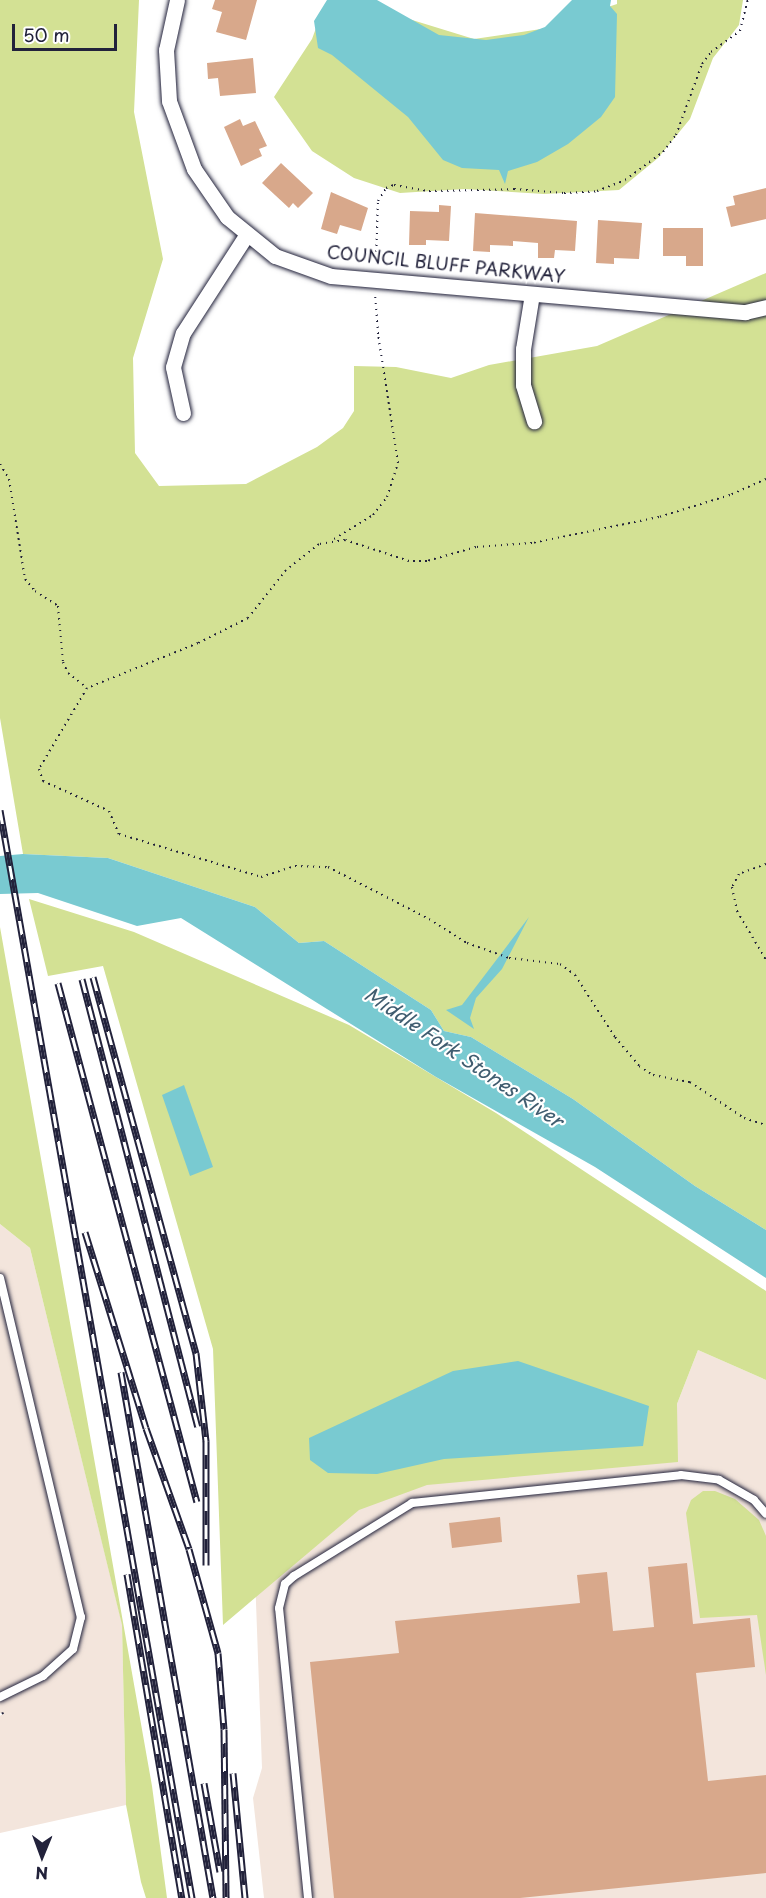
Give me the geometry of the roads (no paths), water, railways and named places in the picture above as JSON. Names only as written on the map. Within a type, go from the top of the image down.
[{"type":"street","name":"COUNCIL BLUFF PARKWAY","points":[[177,0],[166,50],[170,101],[194,169],[226,217],[275,256],[331,276],[745,312],[766,307]]},
{"type":"street","points":[[183,413],[174,367],[183,333],[247,234]]},
{"type":"street","points":[[532,294],[523,349],[523,385],[534,421]]},
{"type":"lane","points":[[0,1278],[81,1617],[73,1649],[43,1676],[0,1696]]},
{"type":"lane","points":[[308,1898],[279,1608],[285,1584],[294,1576],[412,1503],[692,1476],[719,1480],[754,1500],[766,1514]]},
{"type":"water","points":[[327,0],[377,0],[439,35],[486,40],[524,35],[545,27],[572,0],[611,0],[610,6],[617,14],[615,97],[601,117],[568,144],[537,162],[508,171],[505,184],[499,170],[462,168],[443,160],[408,117],[332,55],[318,48],[314,21]]},
{"type":"water","name":"Middle Fork Stones River","points":[[23,854],[108,858],[255,907],[299,943],[324,941],[431,1010],[444,1031],[471,1037],[573,1099],[695,1186],[766,1230],[766,1278],[595,1167],[436,1077],[181,918],[137,926],[38,893],[0,894],[0,856]]},
{"type":"water","points":[[529,917],[502,969],[476,998],[470,1018],[474,1029],[446,1010],[462,1005]]},
{"type":"water","points":[[184,1085],[213,1167],[190,1176],[162,1095]]},
{"type":"water","points":[[518,1361],[649,1406],[643,1446],[444,1459],[377,1474],[328,1473],[310,1460],[309,1438],[453,1371]]},
{"type":"railway","points":[[0,810],[192,1898]]},
{"type":"railway","points":[[93,977],[196,1353],[206,1441],[206,1565]]},
{"type":"railway","points":[[82,979],[198,1426]]},
{"type":"railway","points":[[58,983],[197,1502]]},
{"type":"railway","points":[[85,1232],[146,1428],[189,1549],[218,1653],[224,1729],[226,1898]]},
{"type":"railway","points":[[121,1372],[213,1898]]},
{"type":"railway","points":[[127,1574],[182,1898]]},
{"type":"railway","points":[[233,1773],[245,1898]]},
{"type":"railway","points":[[204,1783],[220,1872]]}]
